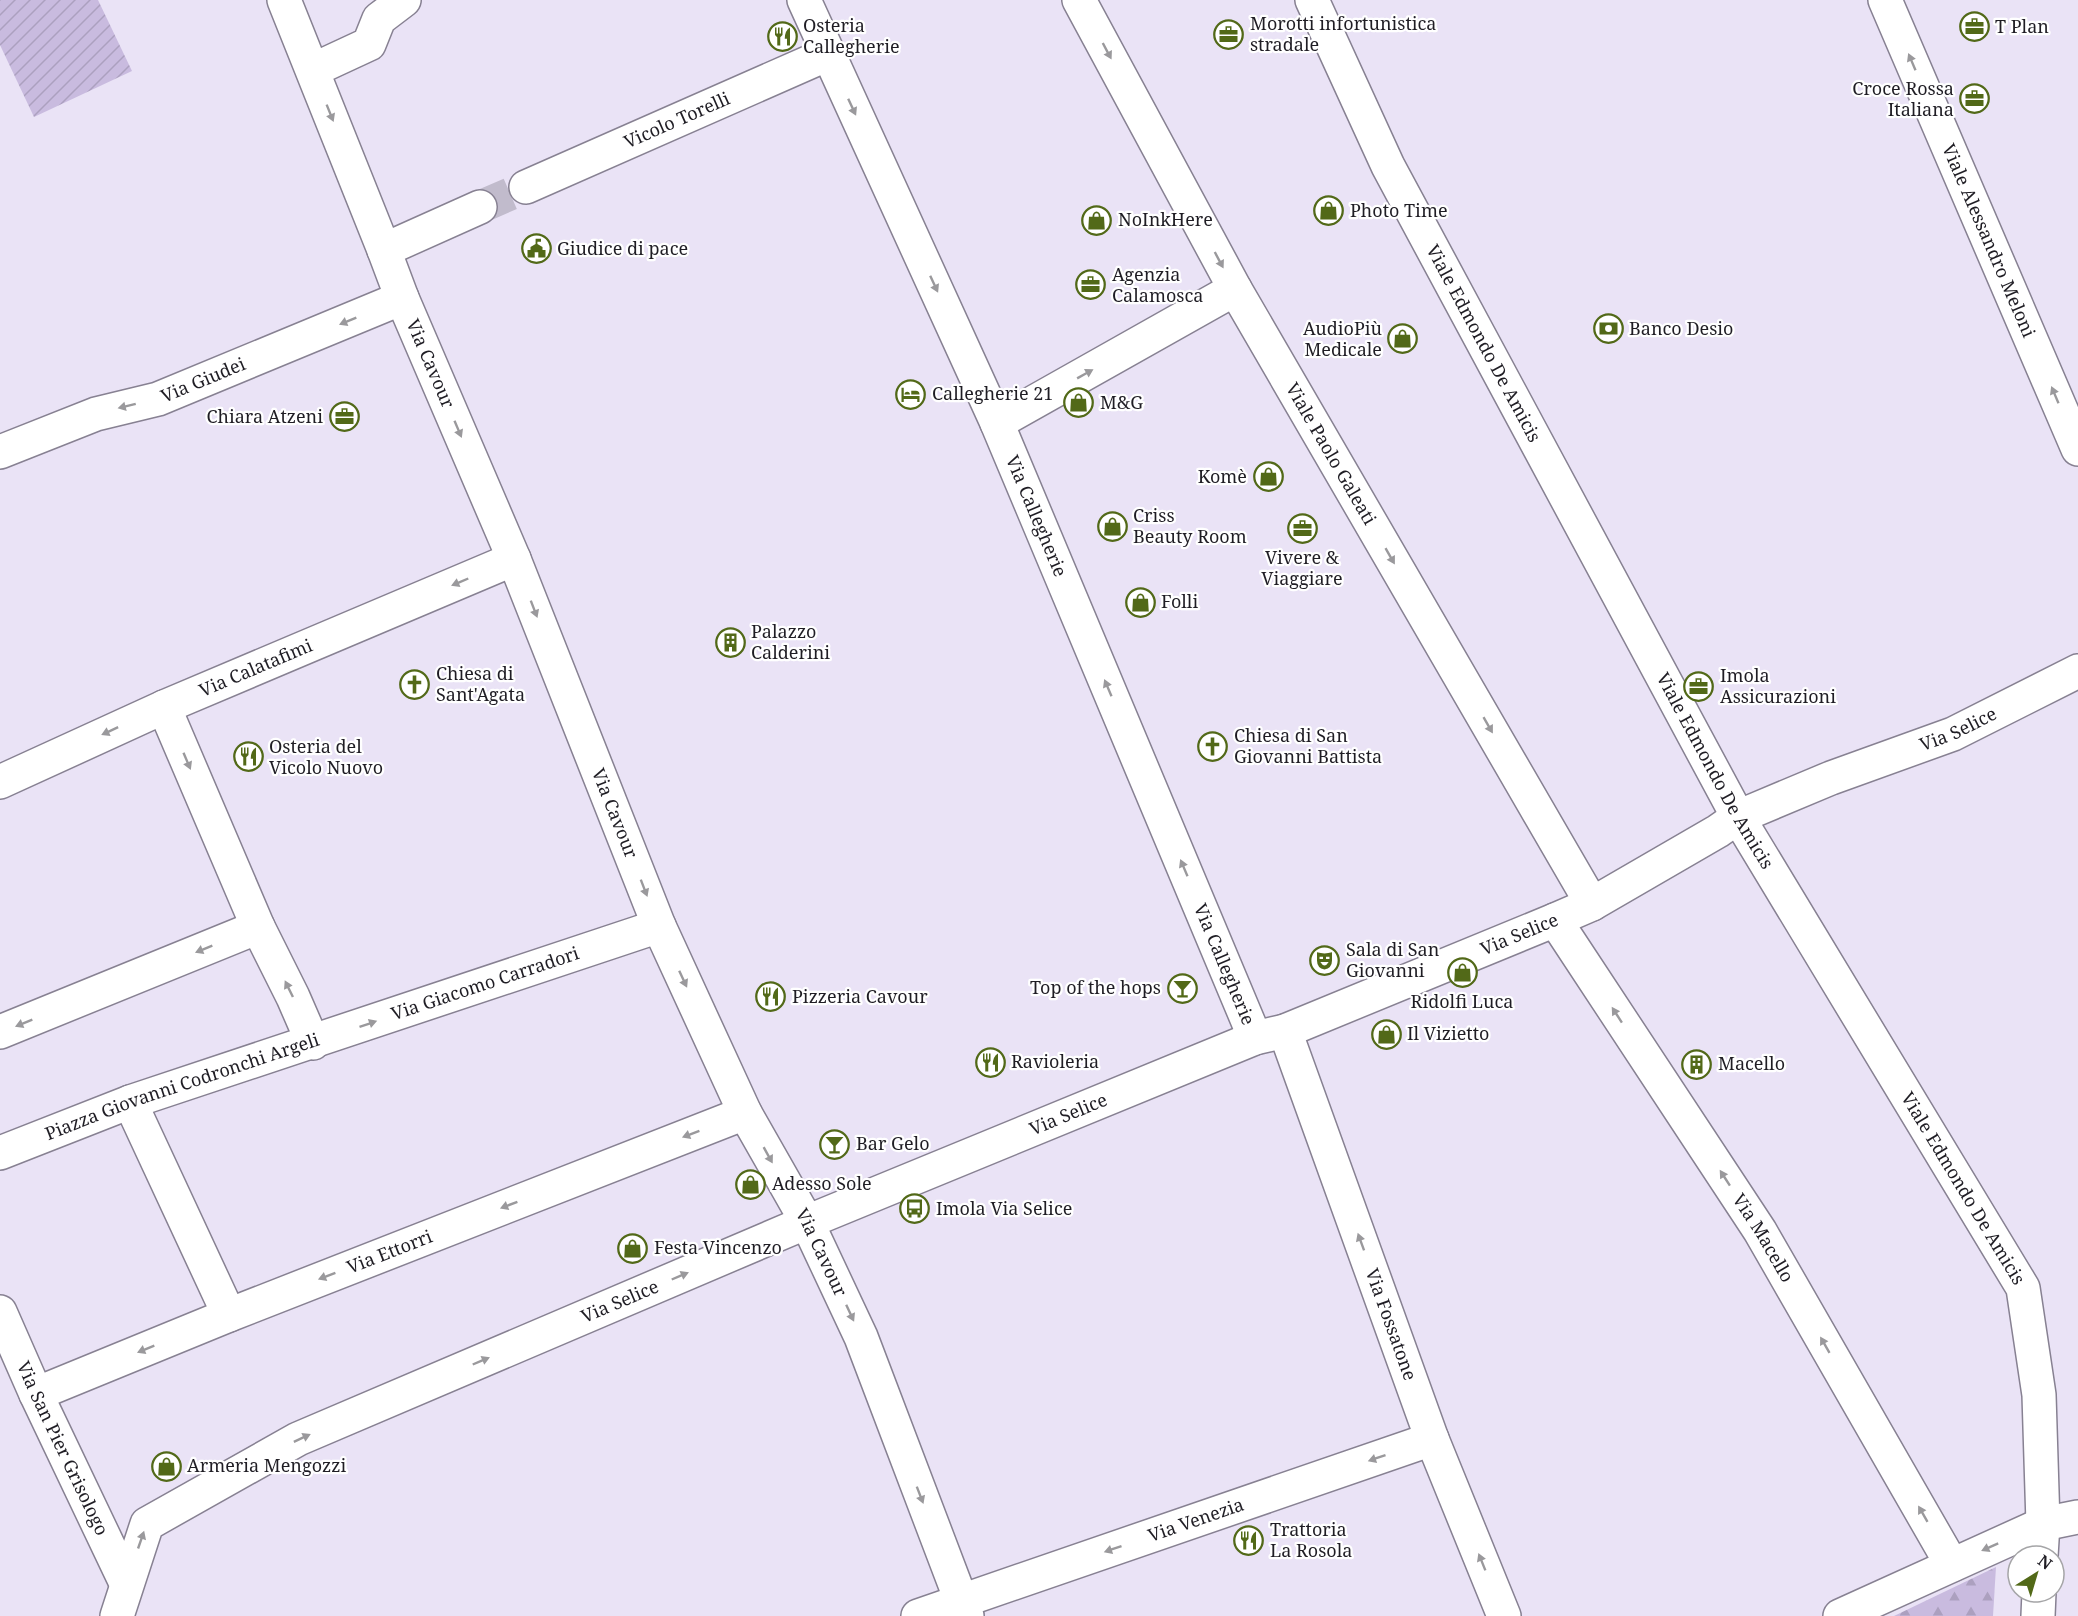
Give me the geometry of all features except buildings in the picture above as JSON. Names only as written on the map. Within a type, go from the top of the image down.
[{"type":"street","name":"Via Cavour","points":[[284,0],[402,298],[514,559],[659,926],[745,1113],[807,1222],[861,1337],[964,1609]]},
{"type":"street","points":[[313,70],[369,44],[379,19],[404,0]]},
{"type":"street","name":"Via Callegherie","points":[[804,0],[997,423],[1270,1035]]},
{"type":"street","name":"Viale Paolo Galeati","points":[[1079,0],[1235,290],[1592,904]]},
{"type":"street","name":"Viale Edmondo De Amicis","points":[[1312,0],[1388,166],[1738,817],[2023,1288],[2040,1395],[2042,1540]]},
{"type":"street","name":"Viale Alessandro Meloni","points":[[1885,0],[2078,449]]},
{"type":"street","name":"Vicolo Torelli","points":[[526,188],[828,54]]},
{"type":"street","points":[[384,249],[480,207]]},
{"type":"street","points":[[997,423],[1235,290]]},
{"type":"street","name":"Via Giudei","points":[[0,452],[96,414],[158,399],[402,298]]},
{"type":"street","name":"Via Calatafimi","points":[[0,782],[164,707],[514,559]]},
{"type":"street","name":"Via Selice","points":[[117,1616],[147,1524],[298,1439],[807,1222],[1555,920],[1592,904],[1738,817],[1831,778],[1953,734],[2078,671]]},
{"type":"street","name":"Piazza Giovanni Codronchi Argeli","points":[[0,1153],[130,1102],[313,1042],[258,927],[164,707]]},
{"type":"street","name":"Via Macello","points":[[1555,920],[1760,1231],[1952,1565]]},
{"type":"street","name":"Via Giacomo Carradori","points":[[313,1042],[659,926]]},
{"type":"street","points":[[0,1032],[258,927]]},
{"type":"street","name":"Via Fossatone","points":[[1270,1035],[1504,1616]]},
{"type":"street","points":[[130,1102],[229,1315]]},
{"type":"street","name":"Via Ettorri","points":[[36,1394],[229,1315],[745,1113]]},
{"type":"street","name":"Via San Pier Grisologo","points":[[0,1312],[36,1394],[126,1583]]},
{"type":"street","name":"Via Venezia","points":[[918,1616],[964,1609],[1432,1439]]},
{"type":"street","points":[[1840,1616],[1952,1565],[2042,1540],[2078,1517]]},
{"type":"green space","points":[[0,0],[98,0],[132,71],[34,117],[0,45]]},
{"type":"green space","points":[[1996,1567],[1993,1616],[1894,1616]]},
{"type":"tunnel","points":[[480,207],[526,187]]},
{"type":"place","name":"T Plan","points":[[1974,27]]},
{"type":"place","name":"Morotti infortunistica stradale","points":[[1229,34]]},
{"type":"place","name":"Osteria Callegherie","points":[[782,36]]},
{"type":"place","name":"Croce Rossa Italiana","points":[[1975,99]]},
{"type":"place","name":"Photo Time","points":[[1329,211]]},
{"type":"place","name":"NoInkHere","points":[[1097,220]]},
{"type":"place","name":"Giudice di pace","points":[[536,249]]},
{"type":"place","name":"Agenzia Calamosca","points":[[1091,285]]},
{"type":"place","name":"Banco Desio","points":[[1608,329]]},
{"type":"place","name":"AudioPiù Medicale","points":[[1403,339]]},
{"type":"place","name":"Callegherie 21","points":[[911,394]]},
{"type":"place","name":"M&G","points":[[1079,403]]},
{"type":"place","name":"Chiara Atzeni","points":[[344,417]]},
{"type":"place","name":"Komè","points":[[1268,477]]},
{"type":"place","name":"Criss Beauty Room","points":[[1112,526]]},
{"type":"place","name":"Vivere & Viaggiare","points":[[1302,529]]},
{"type":"place","name":"Folli","points":[[1140,602]]},
{"type":"place","name":"Palazzo Calderini","points":[[730,642]]},
{"type":"place","name":"Chiesa di Sant'Agata","points":[[415,684]]},
{"type":"place","name":"Imola Assicurazioni","points":[[1699,686]]},
{"type":"place","name":"Chiesa di San Giovanni Battista","points":[[1213,746]]},
{"type":"place","name":"Osteria del Vicolo Nuovo","points":[[248,757]]},
{"type":"place","name":"Sala di San Giovanni","points":[[1325,960]]},
{"type":"place","name":"Ridolfi Luca","points":[[1462,973]]},
{"type":"place","name":"Top of the hops","points":[[1182,988]]},
{"type":"place","name":"Pizzeria Cavour","points":[[771,997]]},
{"type":"place","name":"Il Vizietto","points":[[1386,1034]]},
{"type":"place","name":"Ravioleria","points":[[990,1062]]},
{"type":"place","name":"Macello","points":[[1697,1064]]},
{"type":"place","name":"Bar Gelo","points":[[835,1144]]},
{"type":"place","name":"Adesso Sole","points":[[751,1184]]},
{"type":"place","name":"Imola Via Selice","points":[[915,1209]]},
{"type":"place","name":"Festa Vincenzo","points":[[633,1248]]},
{"type":"place","name":"Armeria Mengozzi","points":[[166,1466]]},
{"type":"place","name":"Trattoria La Rosola","points":[[1249,1540]]}]
